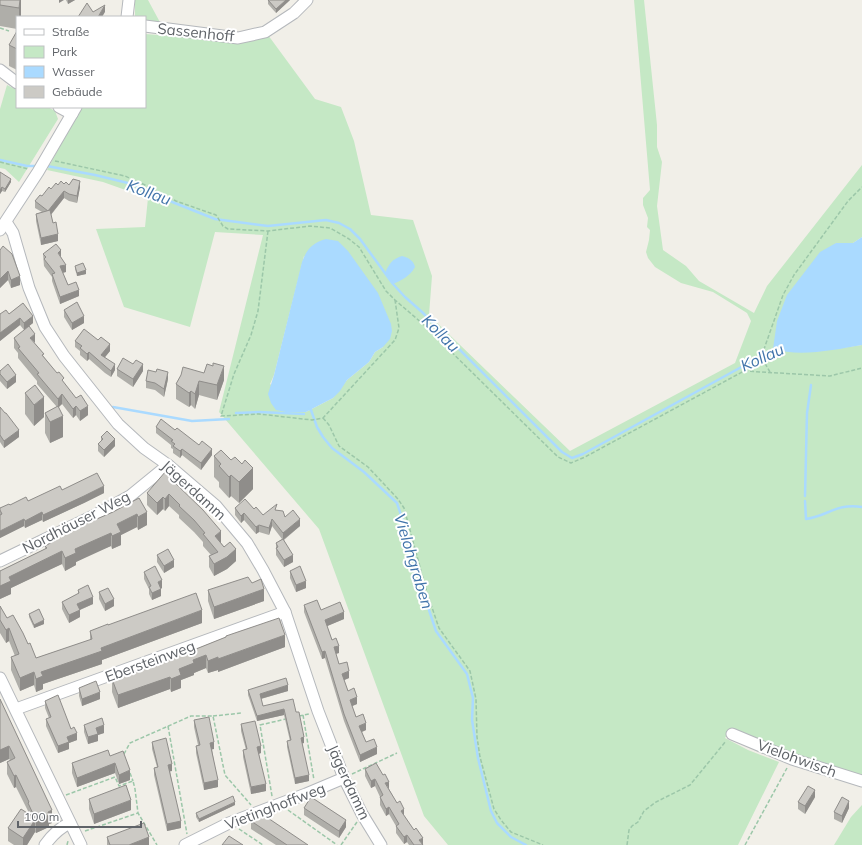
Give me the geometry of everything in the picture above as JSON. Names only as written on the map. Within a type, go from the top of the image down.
[{"type":"street","points":[[127,16],[129,0]]},
{"type":"street","name":"Sassenhoff","points":[[146,26],[238,38],[265,32],[294,13],[307,0]]},
{"type":"street","points":[[0,70],[16,83]]},
{"type":"street","points":[[3,226],[38,172],[74,110],[64,108]]},
{"type":"street","name":"Jägerdamm","points":[[3,226],[13,233],[29,288],[45,327],[64,356],[118,424],[144,448],[168,465],[216,506],[247,543],[267,576],[285,612],[318,711],[344,778],[380,845]]},
{"type":"street","name":"Nordhäuser Weg","points":[[0,561],[97,514],[125,498],[168,465]]},
{"type":"street","name":"Ebersteinweg","points":[[16,709],[285,612]]},
{"type":"street","points":[[0,678],[81,845]]},
{"type":"street","name":"Vielohwisch","points":[[732,734],[792,759],[862,781]]},
{"type":"street","name":"Vietinghoffweg","points":[[187,844],[229,823],[258,813],[344,778]]},
{"type":"street","points":[[45,845],[53,834],[61,827],[70,823]]},
{"type":"path","points":[[0,28],[9,31]]},
{"type":"path","points":[[45,159],[125,176],[176,201],[214,214],[218,217],[223,226],[228,229],[268,231],[310,226],[330,228],[338,232],[359,247],[386,291],[395,300],[423,324],[558,457],[571,462],[585,457],[744,371],[830,376],[862,368]]},
{"type":"path","points":[[0,162],[38,172]]},
{"type":"path","points":[[770,373],[763,360],[763,352],[783,295],[794,275],[848,201],[862,187]]},
{"type":"path","points":[[268,231],[258,310],[251,335],[234,374],[221,416],[259,414],[312,420],[323,418],[395,340],[399,328],[395,300]]},
{"type":"path","points":[[323,418],[329,425],[339,446],[368,467],[398,499],[404,508],[427,593],[439,628],[470,671],[476,699],[477,737],[480,757],[494,809],[501,820],[512,832],[543,845]]},
{"type":"path","points":[[296,717],[318,711]]},
{"type":"path","points":[[123,756],[130,742],[191,716],[213,716],[242,713]]},
{"type":"path","points":[[303,715],[315,790]]},
{"type":"path","points":[[213,716],[225,775],[258,813]]},
{"type":"path","points":[[289,718],[260,726],[276,805],[337,845]]},
{"type":"path","points":[[168,726],[187,844]]},
{"type":"path","points":[[627,845],[629,830],[638,822],[644,811],[656,802],[690,786],[732,734]]},
{"type":"path","points":[[344,778],[397,753]]},
{"type":"path","points":[[745,845],[792,759]]},
{"type":"path","points":[[128,768],[135,789],[138,813],[157,845]]},
{"type":"path","points":[[59,798],[115,778],[119,786],[133,781]]},
{"type":"path","points":[[76,834],[138,813]]},
{"type":"path","points":[[341,845],[362,814]]},
{"type":"path","points":[[229,823],[263,845]]},
{"type":"green space","points":[[135,0],[148,0],[162,26],[146,24],[146,16],[135,16]]},
{"type":"green space","points":[[634,0],[644,0],[657,125],[657,147],[662,162],[657,206],[663,250],[686,266],[699,281],[754,313],[767,286],[862,165],[862,237],[853,243],[836,243],[813,352],[862,345],[862,777],[794,757],[732,728],[725,738],[748,750],[779,762],[738,845],[448,845],[424,816],[319,529],[219,412],[263,235],[215,232],[190,327],[124,307],[96,229],[145,227],[148,198],[103,182],[47,170],[80,108],[146,108],[146,34],[237,41],[268,35],[315,99],[341,107],[354,141],[371,215],[413,220],[432,276],[429,315],[570,451],[735,363],[751,321],[747,313],[713,292],[681,283],[655,267],[648,258],[646,252],[650,230],[647,227],[648,218],[643,205],[643,198],[650,190]],"holes":[[[304,256],[383,347],[375,352],[369,362],[347,380],[333,398],[306,412],[270,384],[274,375]]]},
{"type":"green space","points":[[7,85],[16,90],[16,108],[50,108],[55,111],[58,119],[19,182],[5,169],[0,168],[0,109]]},
{"type":"green space","points":[[862,805],[862,845],[834,845],[851,817]]},
{"type":"water","points":[[862,237],[862,345],[829,351],[806,353],[773,349],[777,321],[787,295],[820,252],[836,243],[853,243]]},
{"type":"water","points":[[326,239],[338,241],[348,251],[378,293],[391,324],[392,331],[390,339],[383,347],[375,352],[369,362],[347,380],[340,391],[333,398],[306,412],[286,412],[276,410],[271,403],[268,394],[302,262],[306,253],[311,247],[317,242]]},
{"type":"water","points":[[402,256],[410,260],[415,267],[403,279],[393,284],[385,273],[391,262]]},
{"type":"building","points":[[0,0],[20,0],[19,8],[0,5]]},
{"type":"building","points":[[268,0],[286,0],[276,9]]},
{"type":"building","points":[[87,3],[93,12],[105,5],[99,16],[79,16]]},
{"type":"building","points":[[16,33],[16,48],[9,45]]},
{"type":"building","points":[[0,172],[11,179],[5,189],[2,187],[0,190]]},
{"type":"building","points":[[73,179],[80,181],[77,196],[64,191],[48,211],[35,201],[40,195],[42,196],[49,187],[51,189],[56,183],[58,185],[61,181],[64,184],[66,182],[69,185]]},
{"type":"building","points":[[50,210],[53,223],[56,222],[58,234],[41,238],[36,214]]},
{"type":"building","points":[[56,244],[61,250],[58,253],[66,265],[60,266],[68,285],[76,282],[79,290],[60,297],[52,274],[55,273],[44,259],[46,257],[43,254]]},
{"type":"building","points":[[3,246],[12,254],[20,276],[11,280],[8,271],[0,279],[0,250]]},
{"type":"building","points":[[83,263],[86,270],[77,273],[75,266]]},
{"type":"building","points":[[77,302],[84,316],[72,323],[64,310]]},
{"type":"building","points":[[23,303],[33,316],[24,323],[20,318],[0,333],[0,314],[6,310],[9,314]]},
{"type":"building","points":[[29,326],[35,334],[30,338],[44,354],[42,355],[57,373],[59,372],[64,378],[62,380],[76,398],[81,395],[88,406],[80,411],[76,406],[73,409],[62,394],[58,399],[37,374],[39,373],[18,348],[20,347],[14,338]]},
{"type":"building","points":[[84,329],[98,340],[101,337],[110,344],[101,355],[115,364],[111,371],[89,352],[87,354],[80,348],[82,346],[75,341]]},
{"type":"building","points":[[123,358],[133,364],[136,360],[143,364],[133,379],[117,369]]},
{"type":"building","points":[[213,363],[224,366],[217,385],[199,381],[195,394],[191,391],[189,393],[176,384],[183,367],[204,373],[207,364],[213,366]]},
{"type":"building","points":[[8,364],[16,375],[7,382],[0,374],[0,371]]},
{"type":"building","points":[[157,369],[168,372],[164,389],[155,383],[146,381],[148,370],[156,372]]},
{"type":"building","points":[[35,385],[44,397],[34,405],[25,393]]},
{"type":"building","points":[[58,406],[63,416],[50,422],[45,413]]},
{"type":"building","points":[[0,407],[19,430],[4,441],[0,435]]},
{"type":"building","points":[[161,419],[175,430],[177,428],[199,445],[202,441],[212,449],[201,463],[182,449],[180,451],[173,446],[175,444],[171,441],[173,440],[156,427]]},
{"type":"building","points":[[107,431],[115,439],[104,450],[98,444],[103,439],[101,437]]},
{"type":"building","points":[[221,450],[231,460],[235,457],[242,464],[245,460],[253,468],[239,482],[231,475],[229,477],[219,466],[221,464],[214,456]]},
{"type":"building","points":[[166,471],[176,481],[174,482],[203,510],[221,531],[215,536],[224,547],[230,542],[236,549],[227,557],[214,564],[209,556],[218,552],[203,534],[205,533],[179,506],[180,505],[169,494],[165,499],[163,497],[157,503],[147,493]]},
{"type":"building","points":[[97,473],[104,486],[43,515],[42,512],[0,531],[0,515],[2,514],[0,508],[26,497],[28,501],[60,486],[62,490]]},
{"type":"building","points":[[139,498],[147,512],[138,517],[137,514],[117,524],[121,532],[112,536],[111,533],[75,549],[76,553],[65,558],[62,551],[9,577],[11,581],[0,586],[0,571],[47,548],[45,546],[56,540],[55,537],[113,512]]},
{"type":"building","points":[[245,499],[254,509],[256,507],[263,515],[277,504],[275,510],[283,511],[285,517],[293,510],[300,519],[283,533],[272,519],[269,528],[259,525],[256,527],[244,513],[241,516],[235,508]]},
{"type":"building","points":[[283,539],[293,555],[284,560],[276,548],[278,547],[276,543]]},
{"type":"building","points":[[168,549],[174,560],[164,566],[157,555]]},
{"type":"building","points":[[155,566],[162,580],[158,582],[161,589],[152,593],[149,587],[151,586],[144,572]]},
{"type":"building","points":[[300,566],[306,581],[296,585],[290,571]]},
{"type":"building","points":[[248,577],[252,583],[261,579],[264,589],[214,607],[208,590]]},
{"type":"building","points":[[88,585],[93,597],[77,604],[80,610],[69,615],[62,602],[79,593],[78,590]]},
{"type":"building","points":[[108,588],[114,599],[105,604],[99,592]]},
{"type":"building","points":[[196,593],[202,610],[101,648],[102,651],[41,672],[43,676],[36,679],[34,672],[20,678],[11,657],[19,654],[9,628],[6,630],[0,620],[0,606],[7,618],[13,615],[28,644],[30,643],[36,658],[92,639],[90,631]]},
{"type":"building","points":[[317,600],[321,610],[340,602],[344,612],[325,620],[332,640],[336,638],[339,646],[334,647],[339,664],[347,662],[349,671],[342,674],[348,691],[354,688],[357,697],[350,700],[356,717],[363,714],[366,723],[359,726],[366,742],[374,739],[377,747],[360,755],[344,714],[325,651],[322,652],[304,605]]},
{"type":"building","points":[[39,609],[44,620],[34,625],[29,614]]},
{"type":"building","points":[[279,618],[285,635],[218,659],[218,657],[208,661],[206,655],[193,660],[194,663],[179,669],[181,675],[171,679],[170,677],[118,695],[112,679],[156,665],[226,636]]},
{"type":"building","points":[[286,678],[288,685],[260,694],[263,706],[293,699],[296,712],[299,712],[304,737],[301,738],[309,775],[295,778],[287,741],[291,740],[284,709],[257,716],[248,690]]},
{"type":"building","points":[[96,681],[100,692],[82,699],[79,688]]},
{"type":"building","points":[[58,695],[71,729],[74,727],[77,733],[67,737],[69,742],[58,746],[46,719],[51,717],[45,701]]},
{"type":"building","points":[[0,699],[52,810],[48,812],[49,815],[36,821],[35,820],[23,838],[8,828],[21,809],[35,818],[16,775],[14,776],[7,762],[15,758],[9,746],[0,750]]},
{"type":"building","points":[[209,717],[214,742],[210,743],[218,780],[204,783],[196,746],[200,745],[194,720]]},
{"type":"building","points":[[102,718],[104,725],[96,728],[98,734],[88,737],[84,725]]},
{"type":"building","points":[[255,721],[261,746],[257,747],[266,784],[251,787],[243,750],[247,749],[241,724]]},
{"type":"building","points":[[166,738],[172,764],[168,765],[181,821],[167,824],[154,768],[158,767],[152,742]]},
{"type":"building","points":[[108,750],[110,756],[123,751],[130,770],[119,775],[115,763],[77,778],[72,763]]},
{"type":"building","points":[[376,763],[383,775],[385,774],[389,782],[385,783],[397,803],[400,801],[404,809],[401,811],[414,830],[416,828],[423,838],[419,840],[423,845],[414,845],[407,835],[404,837],[396,826],[399,824],[389,807],[386,809],[380,797],[383,795],[375,779],[371,781],[365,769]]},
{"type":"building","points":[[126,785],[131,800],[94,814],[89,799]]},
{"type":"building","points":[[808,786],[815,790],[805,806],[798,802]]},
{"type":"building","points":[[233,796],[235,802],[199,819],[196,813]]},
{"type":"building","points":[[311,797],[346,820],[339,831],[304,808]]},
{"type":"building","points":[[842,797],[849,801],[842,816],[834,812]]},
{"type":"building","points":[[259,812],[308,845],[287,845],[251,821]]},
{"type":"building","points":[[144,823],[149,837],[129,845],[110,845],[107,837]]},
{"type":"building","points":[[229,836],[243,845],[222,845]]},
{"type":"waterway","name":"Kollau","points":[[0,160],[27,166],[38,166]]},
{"type":"waterway","name":"Kollau","points":[[47,166],[132,184],[152,194],[215,219],[268,226],[326,220],[339,223],[350,229],[360,239],[393,284],[405,297],[422,312],[562,452],[572,458],[583,454],[776,348]]},
{"type":"waterway","points":[[805,496],[807,413],[811,385]]},
{"type":"waterway","points":[[113,407],[192,421],[229,419]]},
{"type":"waterway","name":"Vielohgraben","points":[[309,409],[311,410],[317,427],[332,448],[364,472],[397,503],[412,548],[424,595],[436,631],[467,674],[473,698],[472,720],[478,758],[491,811],[497,823],[511,837],[526,845]]},
{"type":"waterway","points":[[236,413],[259,412],[304,414]]},
{"type":"waterway","points":[[805,501],[806,519],[839,508],[853,506],[862,507]]}]
